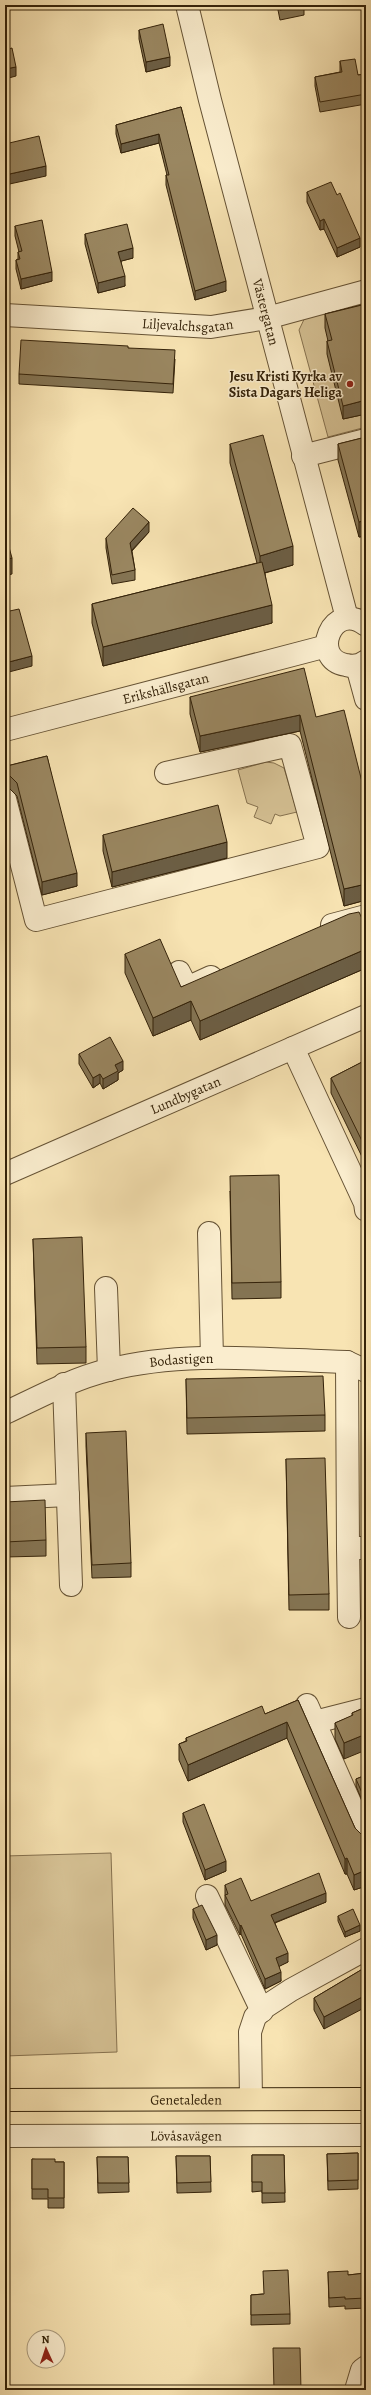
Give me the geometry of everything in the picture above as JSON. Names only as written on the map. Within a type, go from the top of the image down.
[{"type":"main road","name":"Genetaleden","points":[[5,2100],[366,2099]]},
{"type":"street","name":"Västergatan","points":[[187,5],[266,318],[303,456],[356,621],[335,624],[328,634],[327,646]]},
{"type":"street","name":"Liljevalchsgatan","points":[[5,315],[211,327],[266,318],[366,291]]},
{"type":"street","points":[[303,456],[366,440]]},
{"type":"street","points":[[327,646],[331,656],[341,665],[362,663],[366,699]]},
{"type":"street","name":"Erikshällsgatan","points":[[5,730],[327,646]]},
{"type":"street","points":[[5,799],[36,920],[318,847],[290,745],[166,773]]},
{"type":"street","points":[[315,932],[336,923],[366,916]]},
{"type":"street","points":[[179,972],[187,988],[229,970]]},
{"type":"street","name":"Lundbygatan","points":[[5,1174],[366,1016]]},
{"type":"street","points":[[293,1048],[365,1203],[366,1210]]},
{"type":"street","points":[[209,1233],[212,1358]]},
{"type":"street","points":[[106,1288],[108,1370]]},
{"type":"street","name":"Bodastigen","points":[[5,1414],[64,1384],[108,1370],[156,1361],[212,1358],[356,1367]]},
{"type":"street","points":[[349,1617],[357,1548],[356,1367]]},
{"type":"street","points":[[64,1384],[70,1585]]},
{"type":"street","points":[[5,1498],[68,1495]]},
{"type":"street","points":[[366,1709],[311,1713],[366,1839]]},
{"type":"street","points":[[207,1896],[262,2011]]},
{"type":"street","points":[[251,2099],[250,2032],[255,2017],[291,1990],[366,1949]]},
{"type":"street","name":"Lövåsavägen","points":[[5,2136],[366,2135]]},
{"type":"street","points":[[356,2390],[362,2370],[366,2367]]},
{"type":"shaded area","points":[[366,298],[366,427],[328,437],[299,330],[308,311]]},
{"type":"shaded area","points":[[266,762],[274,763],[284,768],[297,812],[280,816],[275,814],[271,824],[254,817],[258,807],[247,803],[238,770]]},
{"type":"shaded area","points":[[111,1853],[117,2052],[5,2056],[5,1856]]},
{"type":"building","points":[[279,5],[304,5],[280,10]]},
{"type":"building","points":[[163,24],[170,57],[146,62],[139,30]]},
{"type":"building","points":[[12,48],[16,67],[5,69],[5,50]]},
{"type":"building","points":[[355,59],[358,75],[366,74],[366,94],[320,102],[315,77],[342,72],[340,61]]},
{"type":"building","points":[[181,107],[226,281],[195,291],[166,175],[169,175],[159,134],[121,144],[116,125]]},
{"type":"building","points":[[39,136],[46,166],[5,175],[5,144]]},
{"type":"building","points":[[331,182],[337,195],[340,193],[360,238],[337,248],[324,219],[320,221],[307,192]]},
{"type":"building","points":[[42,220],[52,272],[21,279],[16,260],[20,259],[18,252],[22,251],[15,226]]},
{"type":"building","points":[[127,224],[133,248],[118,252],[125,276],[98,283],[85,234]]},
{"type":"building","name":"Jesu Kristi Kyrka av Sista Dagars Heliga","points":[[366,304],[366,400],[343,406],[327,341],[332,340],[325,314]]},
{"type":"building","points":[[21,340],[175,350],[173,384],[19,374]]},
{"type":"building","points":[[263,435],[293,546],[260,556],[230,444]]},
{"type":"building","points":[[366,437],[366,520],[359,522],[338,444]]},
{"type":"building","points":[[133,508],[149,522],[130,543],[135,570],[112,575],[106,538]]},
{"type":"building","points":[[5,533],[12,558],[5,560]]},
{"type":"building","points":[[262,562],[272,605],[103,647],[92,604]]},
{"type":"building","points":[[19,609],[32,656],[5,663],[5,612]]},
{"type":"building","points":[[304,668],[316,717],[344,710],[366,798],[366,884],[344,889],[300,715],[200,736],[190,697]]},
{"type":"building","points":[[47,756],[77,873],[42,882],[17,783],[8,774],[7,766]]},
{"type":"building","points":[[218,805],[227,842],[112,872],[103,835]]},
{"type":"building","points":[[359,912],[366,927],[366,949],[200,1021],[191,1001],[153,1018],[125,954],[160,939],[181,987],[349,914]]},
{"type":"building","points":[[110,1037],[123,1061],[115,1065],[118,1071],[103,1079],[100,1074],[93,1078],[79,1054]]},
{"type":"building","points":[[366,1060],[366,1149],[331,1078]]},
{"type":"building","points":[[279,1175],[281,1282],[232,1283],[230,1176]]},
{"type":"building","points":[[82,1237],[86,1347],[37,1348],[33,1239]]},
{"type":"building","points":[[323,1376],[325,1415],[187,1418],[186,1379]]},
{"type":"building","points":[[126,1431],[131,1563],[92,1565],[86,1433]]},
{"type":"building","points":[[325,1458],[329,1594],[289,1595],[286,1459]]},
{"type":"building","points":[[45,1500],[46,1540],[5,1542],[5,1502]]},
{"type":"building","points":[[365,1555],[366,1555],[366,1587]]},
{"type":"building","points":[[298,1700],[355,1828],[362,1835],[366,1844],[366,1870],[354,1875],[347,1858],[345,1859],[287,1722],[188,1765],[179,1744],[187,1741],[186,1738],[262,1706],[265,1714]]},
{"type":"building","points":[[366,1707],[366,1734],[344,1743],[335,1723]]},
{"type":"building","points":[[366,1775],[366,1802],[356,1779]]},
{"type":"building","points":[[204,1804],[226,1861],[205,1870],[183,1813]]},
{"type":"building","points":[[319,1873],[326,1893],[271,1915],[288,1953],[276,1958],[281,1972],[265,1979],[241,1925],[240,1926],[225,1895],[228,1894],[225,1885],[241,1878],[251,1901]]},
{"type":"building","points":[[202,1905],[217,1935],[206,1940],[193,1909]]},
{"type":"building","points":[[353,1909],[360,1925],[345,1932],[338,1916]]},
{"type":"building","points":[[366,1967],[366,1995],[324,2017],[314,1998]]},
{"type":"building","points":[[358,2153],[358,2180],[328,2181],[327,2154]]},
{"type":"building","points":[[252,2155],[284,2155],[285,2193],[262,2193],[262,2182],[252,2182]]},
{"type":"building","points":[[176,2156],[210,2156],[211,2182],[177,2183]]},
{"type":"building","points":[[97,2157],[128,2157],[129,2183],[98,2183]]},
{"type":"building","points":[[32,2159],[55,2159],[55,2162],[64,2162],[64,2198],[48,2198],[48,2189],[32,2189]]},
{"type":"building","points":[[288,2270],[290,2314],[251,2315],[251,2295],[264,2294],[263,2271]]},
{"type":"building","points":[[348,2271],[348,2275],[366,2273],[366,2298],[329,2298],[328,2272]]},
{"type":"building","points":[[273,2348],[300,2348],[301,2390],[274,2390]]},
{"type":"place","name":"Jesu Kristi Kyrka av Sista Dagars Heliga","points":[[350,384]]}]
